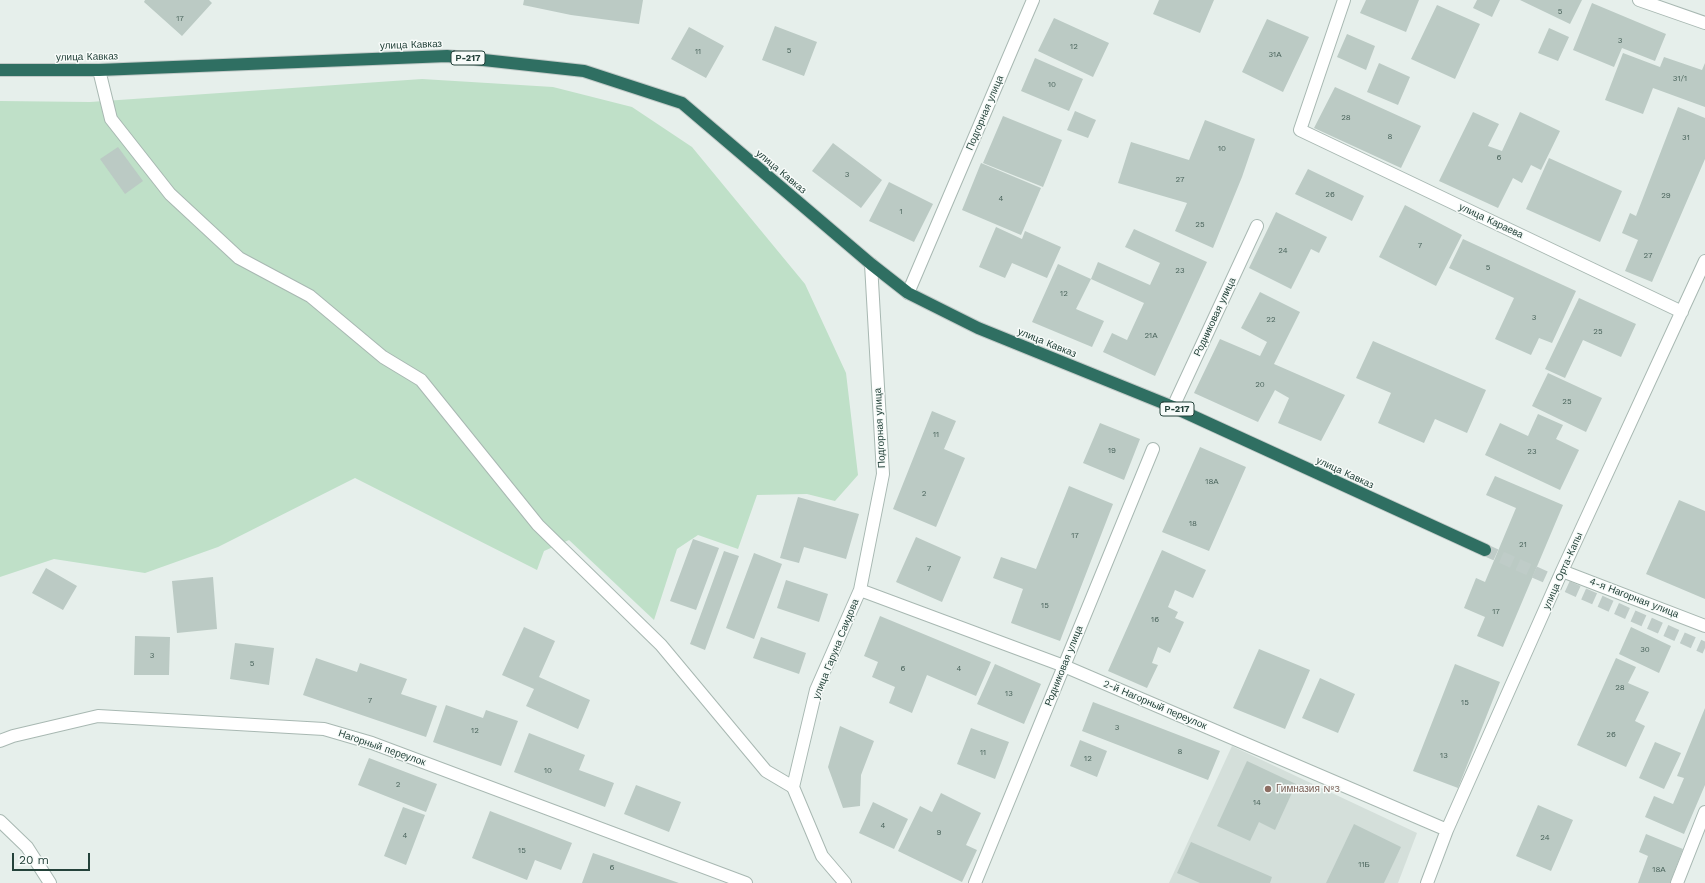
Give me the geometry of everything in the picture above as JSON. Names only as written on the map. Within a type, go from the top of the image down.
[{"type":"highway","name":"улица Кавказ","points":[[0,70],[99,70],[448,56],[584,71],[682,103],[871,264],[908,293],[978,328],[1173,407],[1485,550]]},
{"type":"street","name":"Подгорная улица","points":[[908,293],[1033,0]]},
{"type":"street","name":"улица Караева","points":[[1344,0],[1300,130],[1682,312]]},
{"type":"street","points":[[1639,0],[1705,23]]},
{"type":"street","points":[[99,70],[111,119],[170,194],[239,258],[310,296],[383,357],[421,380],[538,525],[661,645],[766,771],[793,787],[822,856],[845,883]]},
{"type":"street","name":"Родниковая улица","points":[[1173,407],[1257,226]]},
{"type":"street","name":"улица Орта-Капы","points":[[1426,883],[1447,830],[1562,571],[1705,261]]},
{"type":"street","name":"Подгорная улица","points":[[860,590],[883,474],[871,264]]},
{"type":"street","name":"Родниковая улица","points":[[975,883],[1153,449]]},
{"type":"street","name":"4-я Нагорная улица","points":[[1562,571],[1705,626]]},
{"type":"street","name":"улица Гаруна Саидова","points":[[793,787],[816,690],[860,590]]},
{"type":"street","name":"2-й Нагорный переулок","points":[[860,590],[1064,666],[1447,830]]},
{"type":"street","name":"Нагорный переулок","points":[[0,741],[13,736],[98,716],[324,729],[372,742],[746,883]]},
{"type":"street","points":[[1678,883],[1705,812]]},
{"type":"street","points":[[0,821],[28,847],[50,883]]},
{"type":"shaded area","name":"Гимназия №3","points":[[1232,746],[1417,833],[1398,883],[1169,883]]},
{"type":"green space","points":[[422,79],[553,87],[632,107],[692,147],[805,284],[846,373],[858,475],[835,501],[807,494],[757,495],[738,549],[698,535],[677,549],[654,620],[569,540],[544,551],[537,570],[355,478],[218,547],[145,573],[54,559],[0,577],[0,101],[90,102]]},
{"type":"building","points":[[145,0],[209,0],[212,3],[182,36],[144,2]]},
{"type":"building","points":[[524,0],[643,0],[639,24],[571,15],[523,5]]},
{"type":"building","points":[[1159,0],[1214,0],[1200,33],[1153,14]]},
{"type":"building","points":[[1366,0],[1419,0],[1406,32],[1360,13]]},
{"type":"building","points":[[1477,0],[1500,0],[1492,17],[1473,8]]},
{"type":"building","points":[[1520,0],[1582,0],[1570,24]]},
{"type":"building","points":[[1592,3],[1666,34],[1655,61],[1622,48],[1614,67],[1573,50]]},
{"type":"building","points":[[1437,5],[1480,24],[1455,79],[1411,59]]},
{"type":"building","points":[[1054,18],[1109,43],[1093,77],[1038,51]]},
{"type":"building","points":[[1267,19],[1309,37],[1283,92],[1242,72]]},
{"type":"building","points":[[775,26],[817,42],[804,76],[762,60]]},
{"type":"building","points":[[689,27],[724,46],[706,78],[671,59]]},
{"type":"building","points":[[1549,28],[1569,37],[1558,61],[1538,53]]},
{"type":"building","points":[[1347,34],[1375,46],[1366,70],[1337,57]]},
{"type":"building","points":[[1623,53],[1660,67],[1664,57],[1702,70],[1705,63],[1705,107],[1653,88],[1643,114],[1605,100]]},
{"type":"building","points":[[1035,58],[1083,79],[1069,111],[1021,91]]},
{"type":"building","points":[[1379,63],[1410,77],[1398,105],[1367,92]]},
{"type":"building","points":[[1335,87],[1421,126],[1401,168],[1314,128]]},
{"type":"building","points":[[1678,107],[1705,118],[1705,159],[1652,282],[1625,271],[1638,240],[1622,233],[1630,213],[1636,216]]},
{"type":"building","points":[[1075,111],[1096,120],[1088,138],[1067,130]]},
{"type":"building","points":[[1473,112],[1499,124],[1488,146],[1502,151],[1520,112],[1560,131],[1541,170],[1531,165],[1522,183],[1513,178],[1498,208],[1439,181]]},
{"type":"building","points":[[1003,116],[1062,140],[1043,187],[983,163]]},
{"type":"building","points":[[1205,120],[1255,139],[1242,177],[1213,248],[1175,231],[1187,203],[1118,183],[1131,142],[1189,160]]},
{"type":"building","points":[[833,143],[882,180],[861,208],[812,171]]},
{"type":"building","points":[[118,147],[143,181],[125,194],[100,159]]},
{"type":"building","points":[[1549,158],[1622,191],[1600,242],[1526,209]]},
{"type":"building","points":[[981,163],[1041,188],[1021,235],[962,210]]},
{"type":"building","points":[[1308,169],[1364,196],[1352,221],[1295,194]]},
{"type":"building","points":[[889,182],[933,204],[914,242],[869,221]]},
{"type":"building","points":[[1405,205],[1462,235],[1436,286],[1379,257]]},
{"type":"building","points":[[1276,212],[1327,237],[1319,253],[1311,249],[1291,289],[1249,268]]},
{"type":"building","points":[[996,227],[1022,239],[1025,231],[1061,247],[1047,278],[1012,263],[1005,278],[979,267]]},
{"type":"building","points":[[1134,229],[1207,262],[1155,376],[1103,352],[1112,333],[1127,340],[1144,303],[1091,279],[1098,262],[1150,285],[1160,263],[1125,247]]},
{"type":"building","points":[[1463,239],[1576,291],[1552,343],[1539,338],[1531,355],[1495,339],[1514,298],[1449,268]]},
{"type":"building","points":[[1058,264],[1091,279],[1076,309],[1104,321],[1092,347],[1032,322]]},
{"type":"building","points":[[1260,292],[1300,312],[1274,364],[1345,395],[1321,441],[1278,423],[1289,398],[1275,390],[1258,422],[1194,393],[1220,339],[1260,356],[1267,342],[1241,328]]},
{"type":"building","points":[[1579,298],[1636,324],[1621,357],[1583,340],[1565,378],[1545,369]]},
{"type":"building","points":[[1373,341],[1486,390],[1467,433],[1435,419],[1424,443],[1378,423],[1391,393],[1356,378]]},
{"type":"building","points":[[1548,373],[1602,398],[1586,432],[1532,406]]},
{"type":"building","points":[[932,411],[956,421],[944,449],[965,458],[936,527],[893,509]]},
{"type":"building","points":[[1538,414],[1563,425],[1556,439],[1579,450],[1560,490],[1485,455],[1500,423],[1528,436]]},
{"type":"building","points":[[1100,423],[1140,439],[1124,480],[1083,463]]},
{"type":"building","points":[[1200,447],[1246,467],[1209,551],[1162,532]]},
{"type":"building","points":[[1495,476],[1563,505],[1503,647],[1477,636],[1485,617],[1464,608],[1476,578],[1485,582],[1516,508],[1486,495]]},
{"type":"building","points":[[1069,486],[1113,504],[1060,641],[1011,623],[1023,589],[993,578],[1001,557],[1036,569]]},
{"type":"building","points":[[798,497],[859,514],[846,559],[804,547],[799,563],[780,558]]},
{"type":"building","points":[[1679,500],[1705,511],[1705,599],[1646,574]]},
{"type":"building","points":[[916,537],[961,557],[942,602],[896,582]]},
{"type":"building","points":[[693,539],[719,548],[696,610],[670,601]]},
{"type":"building","points":[[1162,550],[1206,570],[1193,598],[1175,590],[1168,607],[1178,612],[1175,618],[1184,622],[1170,653],[1158,647],[1152,663],[1158,665],[1147,688],[1108,671]]},
{"type":"building","points":[[724,551],[739,556],[705,650],[690,644]]},
{"type":"building","points":[[754,553],[782,564],[754,639],[726,628]]},
{"type":"building","points":[[46,568],[77,586],[63,610],[32,593]]},
{"type":"building","points":[[213,577],[217,629],[177,633],[172,581]]},
{"type":"building","points":[[786,580],[828,594],[819,622],[777,608]]},
{"type":"building","points":[[880,616],[991,662],[976,696],[927,675],[912,713],[889,703],[895,687],[872,677],[878,662],[864,656]]},
{"type":"building","points":[[524,627],[555,641],[539,677],[590,700],[578,729],[526,706],[534,689],[502,675]]},
{"type":"building","points":[[1631,627],[1671,646],[1659,673],[1619,654]]},
{"type":"building","points":[[135,636],[170,637],[169,675],[134,675]]},
{"type":"building","points":[[761,637],[806,653],[799,674],[753,658]]},
{"type":"building","points":[[235,643],[274,648],[269,685],[230,679]]},
{"type":"building","points":[[1259,649],[1310,670],[1285,729],[1233,708]]},
{"type":"building","points":[[316,658],[357,672],[360,663],[407,679],[401,694],[437,706],[426,737],[303,695]]},
{"type":"building","points":[[1616,658],[1636,667],[1628,683],[1649,692],[1635,721],[1645,726],[1626,767],[1577,745]]},
{"type":"building","points":[[995,664],[1041,684],[1024,724],[977,704]]},
{"type":"building","points":[[1455,664],[1500,682],[1458,788],[1413,771]]},
{"type":"building","points":[[1320,678],[1355,694],[1338,733],[1302,718]]},
{"type":"building","points":[[1093,702],[1220,751],[1208,780],[1082,731]]},
{"type":"building","points":[[446,705],[483,718],[486,710],[518,721],[501,766],[433,742]]},
{"type":"building","points":[[1705,708],[1705,785],[1684,834],[1645,817],[1654,796],[1673,804],[1684,778],[1677,776]]},
{"type":"building","points":[[840,726],[874,741],[861,775],[860,806],[843,808],[828,767]]},
{"type":"building","points":[[971,728],[1009,742],[995,779],[957,764]]},
{"type":"building","points":[[529,733],[585,755],[579,770],[614,783],[605,807],[514,772]]},
{"type":"building","points":[[1080,740],[1107,751],[1097,777],[1070,766]]},
{"type":"building","points":[[1655,742],[1681,753],[1664,789],[1639,778]]},
{"type":"building","points":[[369,758],[437,784],[426,812],[358,785]]},
{"type":"building","points":[[1247,761],[1296,784],[1275,830],[1259,822],[1250,841],[1217,826]]},
{"type":"building","points":[[636,785],[681,802],[669,832],[624,814]]},
{"type":"building","points":[[941,793],[981,813],[966,845],[977,850],[962,882],[898,851],[920,806],[932,812]]},
{"type":"building","points":[[873,802],[908,819],[894,849],[859,833]]},
{"type":"building","points":[[1538,805],[1573,820],[1551,871],[1516,856]]},
{"type":"building","points":[[403,807],[425,815],[406,865],[384,856]]},
{"type":"building","points":[[490,811],[572,843],[561,870],[535,860],[527,880],[472,858]]},
{"type":"building","points":[[1354,824],[1401,847],[1384,883],[1326,883]]},
{"type":"building","points":[[1646,834],[1683,849],[1670,883],[1638,883],[1648,856],[1639,852]]},
{"type":"building","points":[[1191,842],[1272,877],[1270,883],[1200,883],[1177,873]]},
{"type":"building","points":[[593,853],[679,883],[582,883]]},
{"type":"tunnel","points":[[1485,550],[1705,648]]},
{"type":"place","name":"Гимназия №3","points":[[1268,789]]}]
